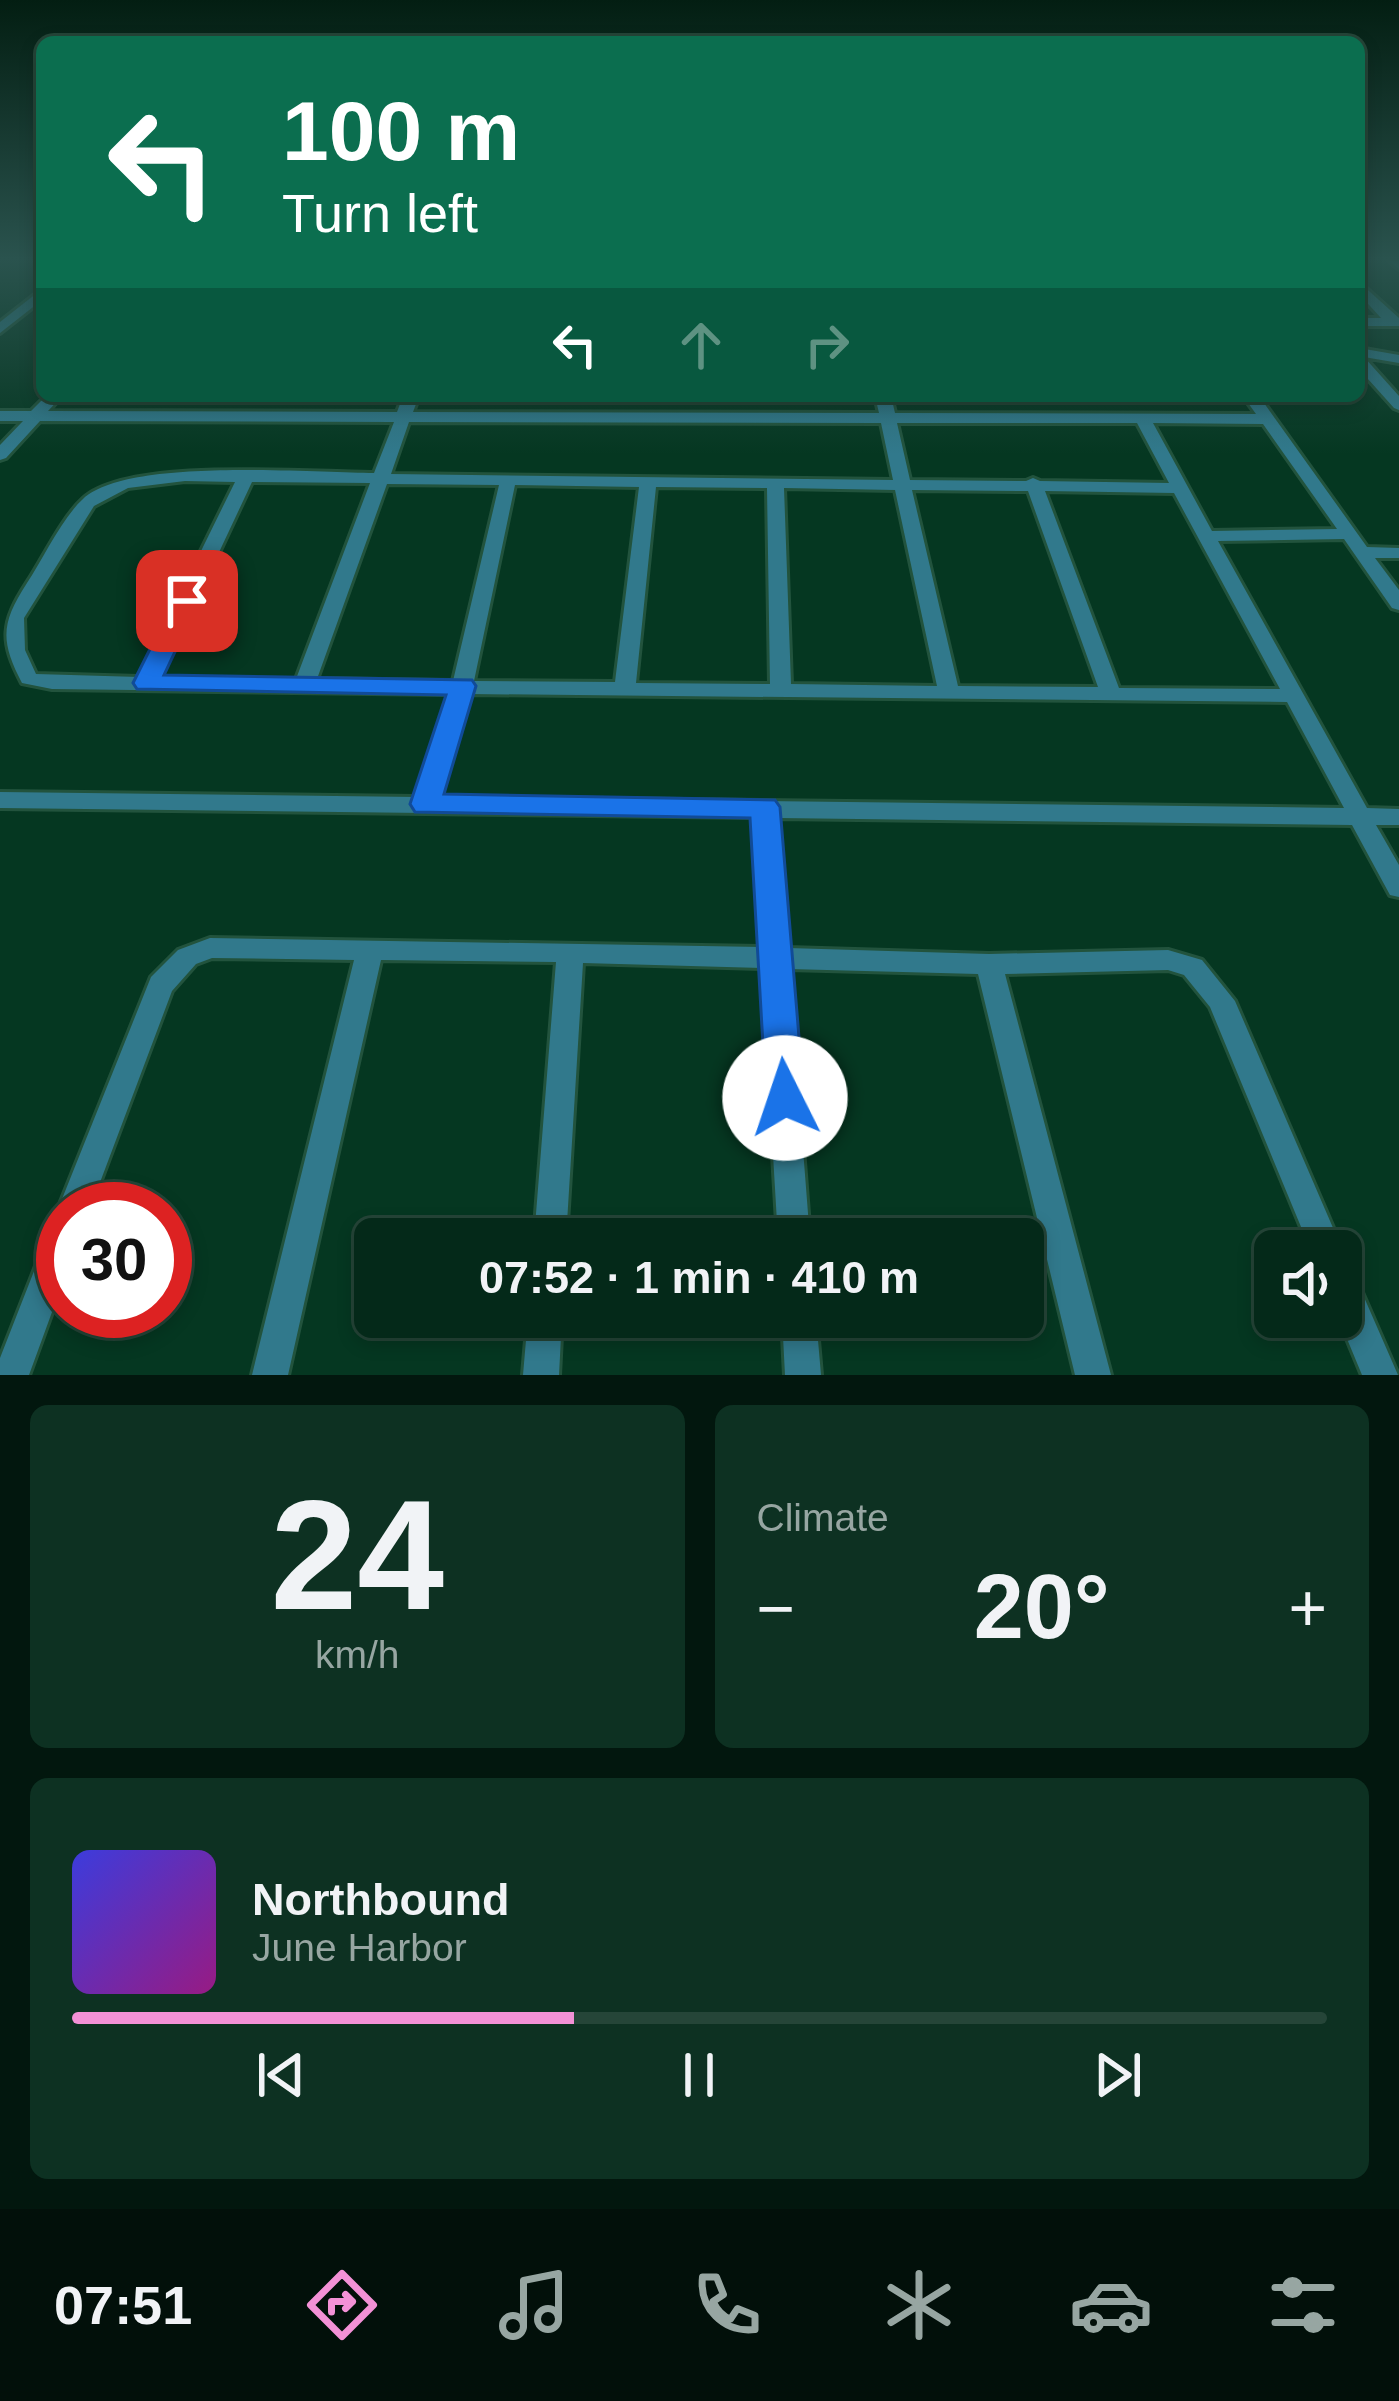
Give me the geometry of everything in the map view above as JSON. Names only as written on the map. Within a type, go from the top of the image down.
[{"type":"street","points":[[1365,363],[1399,359]]},
{"type":"street","points":[[1365,367],[1399,405]]},
{"type":"street","points":[[0,454],[49,402]]},
{"type":"street","points":[[284,416],[292,402]]},
{"type":"street","points":[[304,685],[408,402]]},
{"type":"street","points":[[641,416],[643,402]]},
{"type":"street","points":[[884,402],[949,691]]},
{"type":"street","points":[[1256,402],[1399,604]]},
{"type":"street","points":[[0,416],[1268,418]]},
{"type":"street","points":[[1143,420],[1399,888]]},
{"type":"street","points":[[147,683],[246,478]]},
{"type":"street","points":[[1179,488],[1034,483],[157,479],[99,493],[14,618],[11,634],[28,679],[1294,696]]},
{"type":"street","points":[[425,804],[462,686],[508,481]]},
{"type":"street","points":[[625,688],[648,483]]},
{"type":"street","points":[[1034,483],[1110,692]]},
{"type":"street","points":[[775,485],[781,689]]},
{"type":"street","points":[[1208,536],[1349,534]]},
{"type":"street","points":[[1362,552],[1399,553]]},
{"type":"street","points":[[0,800],[1399,817]]},
{"type":"street","points":[[765,807],[793,1218]]},
{"type":"street","points":[[84,1182],[161,985],[187,957],[210,948],[988,964],[1168,960],[1193,967],[1221,1001],[1318,1230]]},
{"type":"street","points":[[551,1218],[570,952]]},
{"type":"street","points":[[270,1375],[368,953]]},
{"type":"street","points":[[988,964],[1093,1375]]},
{"type":"street","points":[[11,1375],[36,1309]]},
{"type":"street","points":[[1362,1333],[1380,1375]]},
{"type":"street","points":[[541,1375],[544,1338]]},
{"type":"street","points":[[800,1338],[803,1375]]},
{"type":"route","points":[[187,601],[147,683],[462,686],[425,804],[765,807],[785,1098]]}]
